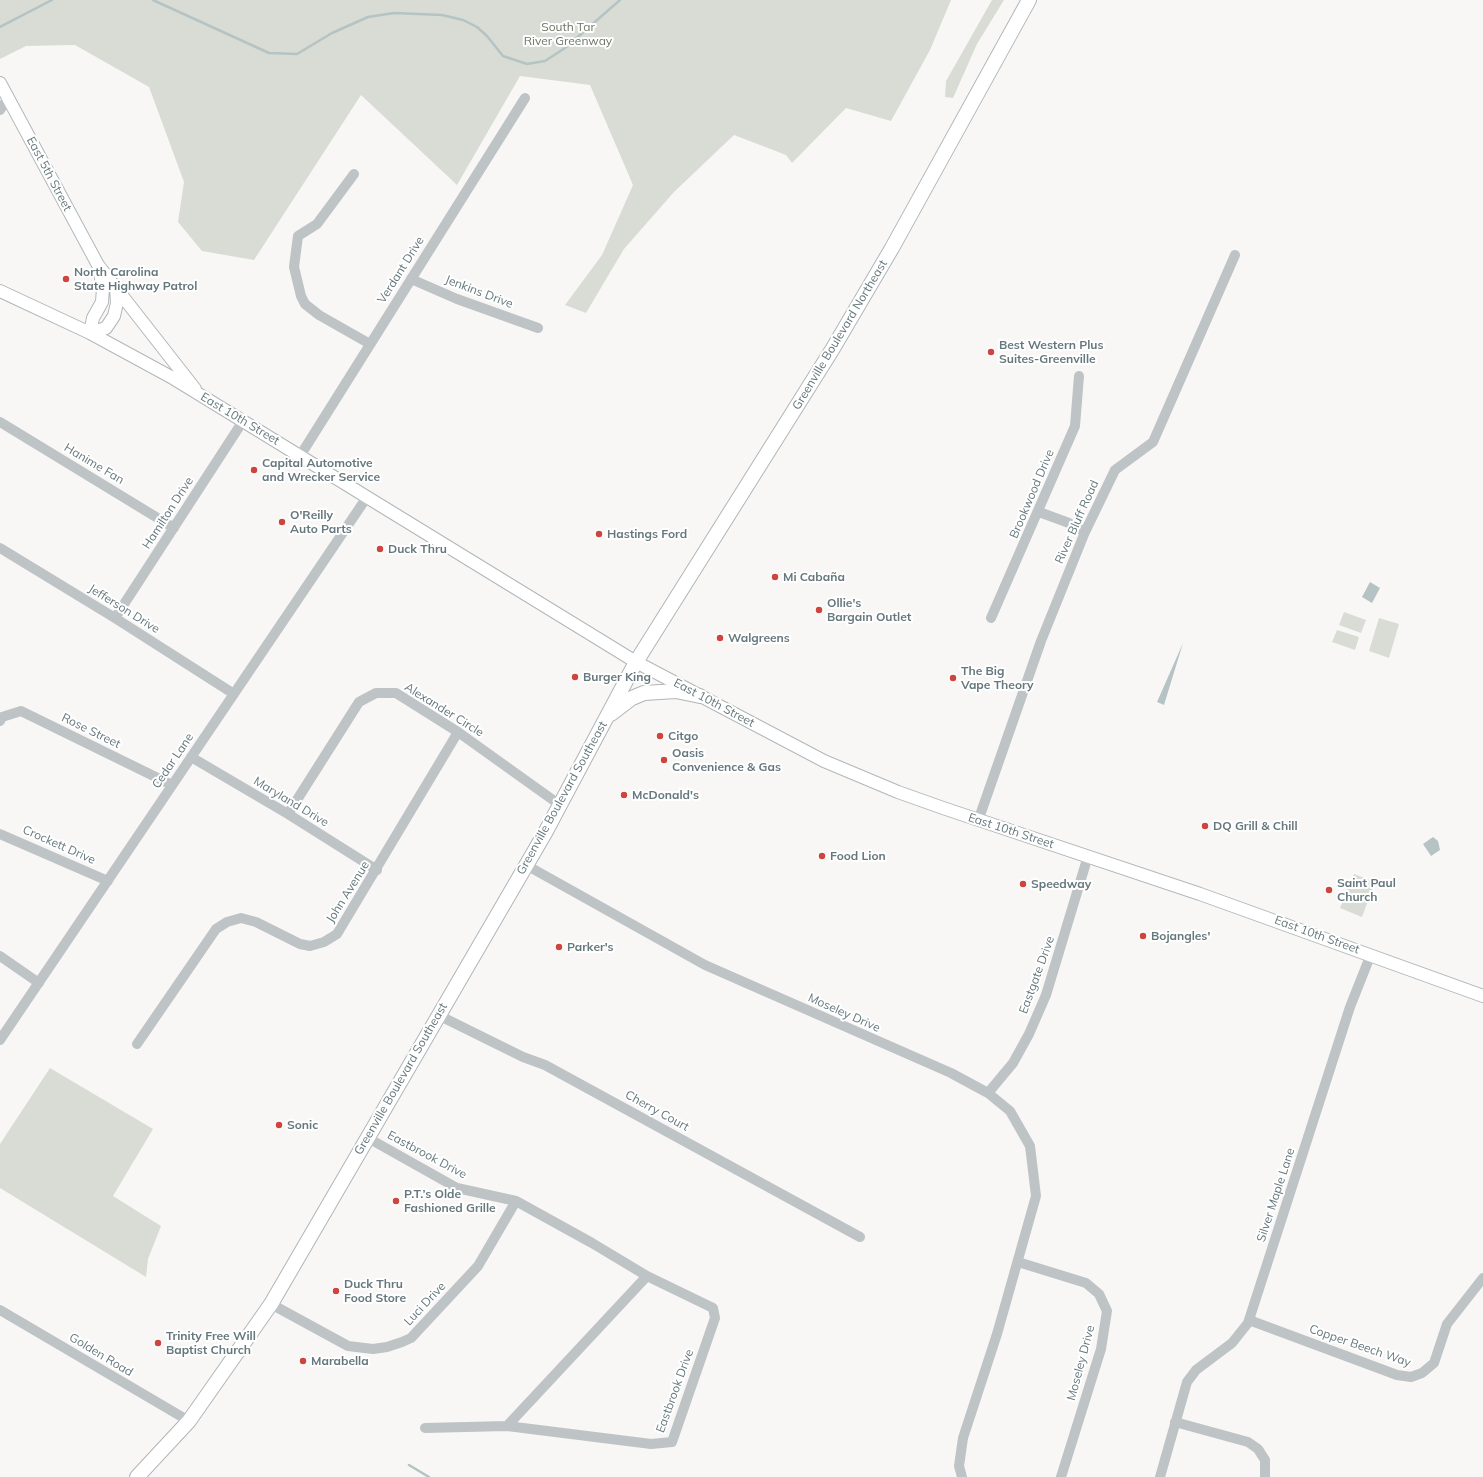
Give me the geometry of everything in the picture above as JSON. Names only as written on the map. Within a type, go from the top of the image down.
[{"type":"highway","name":"Greenville Boulevard Northeast","points":[[636,662],[832,350],[892,248],[1029,0]]},
{"type":"highway","name":"Greenville Boulevard Southeast","points":[[137,1477],[189,1421],[272,1304],[526,865],[560,805],[636,662]]},
{"type":"highway","points":[[607,716],[632,698],[644,693],[676,691],[700,696]]},
{"type":"main road","name":"East 5th Street","points":[[0,83],[98,265],[199,394]]},
{"type":"main road","name":"East 5th Street","points":[[90,333],[93,318],[102,302],[103,288],[98,265]]},
{"type":"main road","points":[[90,333],[106,328],[114,316],[117,303],[116,287]]},
{"type":"main road","name":"East 10th Street","points":[[0,291],[90,333],[199,394],[636,662],[824,761],[898,792],[978,821],[1088,856],[1371,954],[1483,996]]},
{"type":"street","points":[[0,110],[8,98]]},
{"type":"street","name":"Verdant Drive","points":[[300,456],[525,98]]},
{"type":"street","points":[[354,174],[317,224],[298,236],[294,267],[301,296],[305,304],[324,318],[370,344]]},
{"type":"street","name":"River Bluff Road","points":[[978,821],[1041,641],[1086,532],[1115,470],[1153,442],[1235,254]]},
{"type":"street","name":"Jenkins Drive","points":[[411,279],[457,299],[538,328]]},
{"type":"street","name":"Brookwood Drive","points":[[991,618],[1039,512],[1075,426],[1079,376]]},
{"type":"street","name":"Hamilton Drive","points":[[115,618],[243,421]]},
{"type":"street","name":"Hanime Fan","points":[[0,422],[174,528]]},
{"type":"street","name":"Cedar Lane","points":[[0,1040],[367,497]]},
{"type":"street","points":[[1039,512],[1086,532]]},
{"type":"street","name":"Jefferson Drive","points":[[0,548],[115,618],[234,694]]},
{"type":"street","name":"Alexander Circle","points":[[288,814],[359,702],[376,693],[396,693],[458,732],[560,805]]},
{"type":"street","name":"Rose Street","points":[[0,721],[2,716],[21,711],[172,785]]},
{"type":"street","name":"John Avenue","points":[[137,1044],[216,929],[227,922],[241,918],[256,922],[300,944],[310,946],[324,942],[337,934],[377,870],[458,732]]},
{"type":"street","name":"Maryland Drive","points":[[191,757],[288,814],[377,870]]},
{"type":"street","name":"Crockett Drive","points":[[0,834],[108,881]]},
{"type":"street","name":"Eastgate Drive","points":[[988,1093],[1013,1063],[1029,1034],[1046,995],[1088,856]]},
{"type":"street","name":"Moseley Drive","points":[[526,865],[705,965],[945,1070],[988,1093],[1010,1111],[1030,1146],[1033,1156],[1036,1196],[997,1334],[963,1438],[959,1466],[962,1477]]},
{"type":"street","name":"Silver Maple Lane","points":[[1160,1477],[1187,1382],[1196,1370],[1232,1343],[1249,1320],[1350,1007],[1371,954]]},
{"type":"street","points":[[0,956],[38,983]]},
{"type":"street","name":"Cherry Court","points":[[438,1015],[523,1057],[544,1065],[860,1237]]},
{"type":"street","name":"Eastbrook Drive","points":[[368,1138],[457,1188],[516,1201],[592,1243],[647,1276],[713,1308],[716,1318],[672,1442],[651,1444],[507,1426],[425,1428]]},
{"type":"street","name":"Luci Drive","points":[[272,1304],[348,1346],[373,1349],[387,1348],[402,1342],[411,1338],[478,1266],[516,1201]]},
{"type":"street","name":"Moseley Drive","points":[[1018,1262],[1086,1283],[1099,1294],[1107,1311],[1101,1349],[1061,1477]]},
{"type":"street","points":[[507,1426],[647,1276]]},
{"type":"street","name":"Copper Beech Way","points":[[1249,1320],[1398,1375],[1411,1377],[1422,1373],[1434,1363],[1447,1324],[1483,1278]]},
{"type":"street","name":"Golden Road","points":[[0,1310],[189,1421]]},
{"type":"street","points":[[1175,1422],[1248,1442],[1258,1449],[1264,1460],[1265,1477]]},
{"type":"green space","name":"South Tar River Greenway","points":[[0,0],[951,0],[930,50],[891,121],[846,108],[792,163],[786,155],[734,135],[674,192],[624,249],[586,313],[565,305],[602,255],[633,185],[590,85],[520,76],[457,185],[361,95],[254,260],[202,251],[178,222],[184,182],[149,87],[75,45],[26,46],[0,59]]},
{"type":"green space","points":[[992,0],[1004,0],[977,44],[953,98],[945,97],[946,81]]},
{"type":"green space","points":[[1344,612],[1366,620],[1361,633],[1339,625]]},
{"type":"green space","points":[[1379,618],[1399,624],[1389,658],[1369,651]]},
{"type":"green space","points":[[1337,630],[1359,637],[1355,650],[1332,642]]},
{"type":"green space","points":[[1354,874],[1375,882],[1362,917],[1340,908]]},
{"type":"green space","points":[[50,1068],[153,1129],[113,1196],[161,1226],[148,1259],[146,1277],[0,1188],[0,1144]]},
{"type":"shaded area","points":[[1370,582],[1380,588],[1372,603],[1362,597]]},
{"type":"shaded area","points":[[1183,643],[1164,705],[1157,702]]},
{"type":"shaded area","points":[[1433,837],[1438,841],[1440,850],[1431,856],[1423,844]]},
{"type":"waterway","points":[[0,27],[52,0]]},
{"type":"waterway","points":[[153,0],[269,53],[297,54],[332,33],[368,17],[394,13],[442,15],[463,20],[477,27],[487,36],[503,56],[527,64],[545,61],[565,48],[620,0]]},
{"type":"waterway","points":[[409,1465],[429,1477]]},
{"type":"place","name":"North Carolina State Highway Patrol","points":[[66,279]]},
{"type":"place","name":"Best Western Plus Suites-Greenville","points":[[991,352]]},
{"type":"place","name":"Capital Automotive and Wrecker Service","points":[[254,470]]},
{"type":"place","name":"O'Reilly Auto Parts","points":[[282,522]]},
{"type":"place","name":"Hastings Ford","points":[[599,534]]},
{"type":"place","name":"Duck Thru","points":[[380,549]]},
{"type":"place","name":"Mi Cabaña","points":[[775,577]]},
{"type":"place","name":"Ollie's Bargain Outlet","points":[[819,610]]},
{"type":"place","name":"Walgreens","points":[[720,638]]},
{"type":"place","name":"Burger King","points":[[575,677]]},
{"type":"place","name":"The Big Vape Theory","points":[[953,678]]},
{"type":"place","name":"Citgo","points":[[660,736]]},
{"type":"place","name":"Oasis Convenience & Gas","points":[[664,760]]},
{"type":"place","name":"McDonald's","points":[[624,795]]},
{"type":"place","name":"DQ Grill & Chill","points":[[1205,826]]},
{"type":"place","name":"Food Lion","points":[[822,856]]},
{"type":"place","name":"Speedway","points":[[1023,884]]},
{"type":"place","name":"Saint Paul Church","points":[[1329,890]]},
{"type":"place","name":"Bojangles'","points":[[1143,936]]},
{"type":"place","name":"Parker's","points":[[559,947]]},
{"type":"place","name":"Sonic","points":[[279,1125]]},
{"type":"place","name":"P.T.’s Olde Fashioned Grille","points":[[396,1201]]},
{"type":"place","name":"Duck Thru Food Store","points":[[336,1291]]},
{"type":"place","name":"Trinity Free Will Baptist Church","points":[[158,1343]]},
{"type":"place","name":"Marabella","points":[[303,1361]]}]
